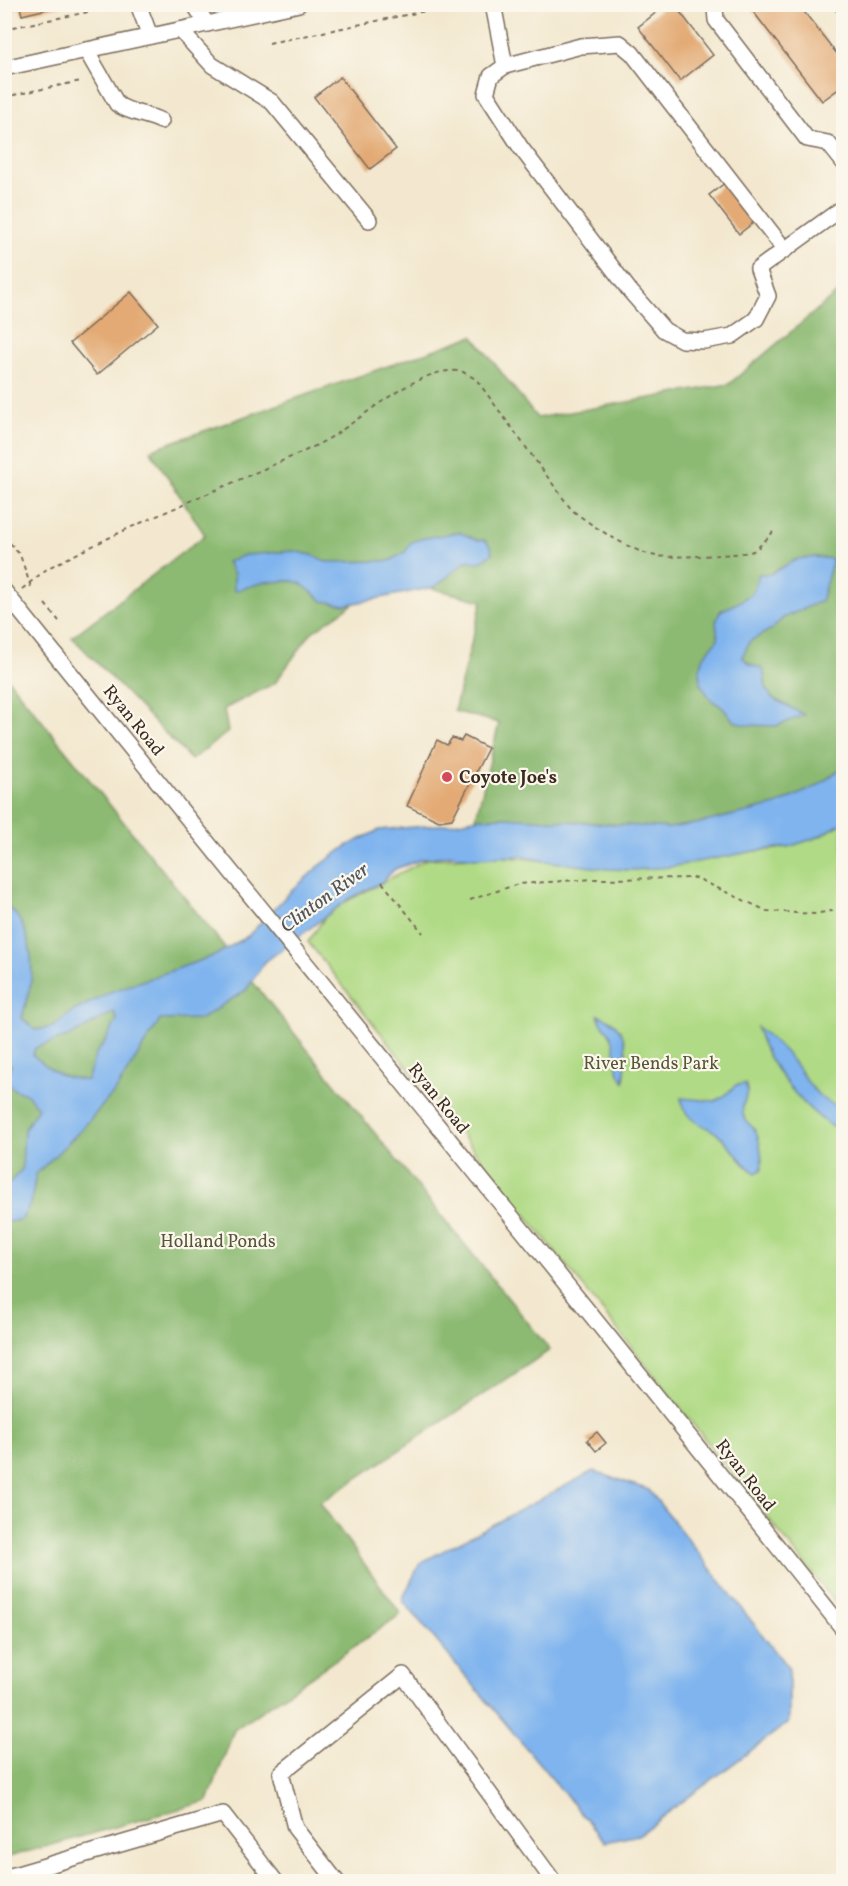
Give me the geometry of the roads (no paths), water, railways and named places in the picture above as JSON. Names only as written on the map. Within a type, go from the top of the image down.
[{"type":"street","points":[[138,4],[150,36]]},
{"type":"street","points":[[194,4],[207,24]]},
{"type":"street","points":[[4,68],[276,7],[299,4]]},
{"type":"street","points":[[493,4],[506,66]]},
{"type":"street","points":[[715,6],[716,20],[807,139],[828,143],[843,163]]},
{"type":"street","points":[[180,30],[212,65],[272,102],[369,220]]},
{"type":"street","points":[[785,250],[632,53],[620,43],[580,46],[506,66],[492,76],[486,94],[521,148],[630,291],[664,330],[682,340],[704,341],[732,336],[756,319],[768,296],[758,269],[785,250],[843,207]]},
{"type":"street","points":[[86,50],[117,104],[125,110],[148,114],[161,121]]},
{"type":"street","name":"Ryan Road","points":[[7,595],[700,1449],[843,1630]]},
{"type":"street","points":[[337,1881],[295,1828],[281,1773],[403,1675],[555,1881]]},
{"type":"street","points":[[4,1878],[223,1814],[276,1881]]},
{"type":"water","points":[[459,532],[477,540],[485,540],[491,547],[492,554],[480,562],[466,561],[435,587],[345,605],[323,601],[300,583],[292,581],[265,582],[234,591],[234,574],[227,562],[245,555],[293,551],[312,555],[327,562],[390,561],[405,552],[411,542]]},
{"type":"water","points":[[816,557],[833,559],[821,601],[783,618],[772,629],[750,641],[742,657],[750,664],[763,669],[766,688],[772,698],[805,715],[776,726],[745,725],[734,721],[722,707],[711,700],[700,683],[700,668],[704,656],[718,639],[716,622],[720,611],[752,593],[759,574],[770,574],[797,559]]},
{"type":"water","name":"Clinton River","points":[[843,767],[843,823],[816,838],[788,847],[670,867],[634,870],[608,869],[521,856],[474,858],[451,855],[423,859],[395,869],[382,882],[349,899],[265,962],[246,990],[201,1019],[160,1020],[116,1090],[80,1131],[36,1174],[31,1202],[22,1219],[5,1223],[5,1188],[22,1169],[24,1130],[38,1108],[28,1095],[15,1090],[6,1082],[11,1064],[5,1064],[5,905],[13,911],[24,928],[30,950],[31,981],[22,1018],[35,1030],[53,1027],[72,1012],[110,992],[216,955],[248,936],[288,894],[318,867],[347,846],[379,830],[505,817],[669,828],[776,805],[817,786]],"holes":[[[114,1012],[117,1020],[96,1053],[87,1080],[70,1078],[57,1073],[33,1055],[35,1048],[70,1036]]]},
{"type":"water","points":[[598,1015],[609,1020],[622,1033],[626,1051],[624,1082],[618,1069],[613,1042]]},
{"type":"water","points":[[757,1027],[784,1051],[819,1095],[833,1105],[843,1108],[843,1132],[816,1114],[790,1088],[769,1057]]},
{"type":"water","points":[[745,1084],[748,1092],[743,1104],[743,1112],[745,1119],[753,1127],[759,1139],[761,1154],[762,1169],[756,1173],[746,1166],[720,1136],[688,1116],[681,1098],[715,1101],[736,1085]]},
{"type":"water","points":[[593,1471],[649,1490],[789,1669],[789,1722],[638,1835],[605,1842],[402,1600],[420,1563]]},
{"type":"place","name":"Coyote Joe's","points":[[447,777]]},
{"type":"park label","name":"River Bends Park","points":[[651,1063]]},
{"type":"park label","name":"Holland Ponds","points":[[218,1241]]}]
